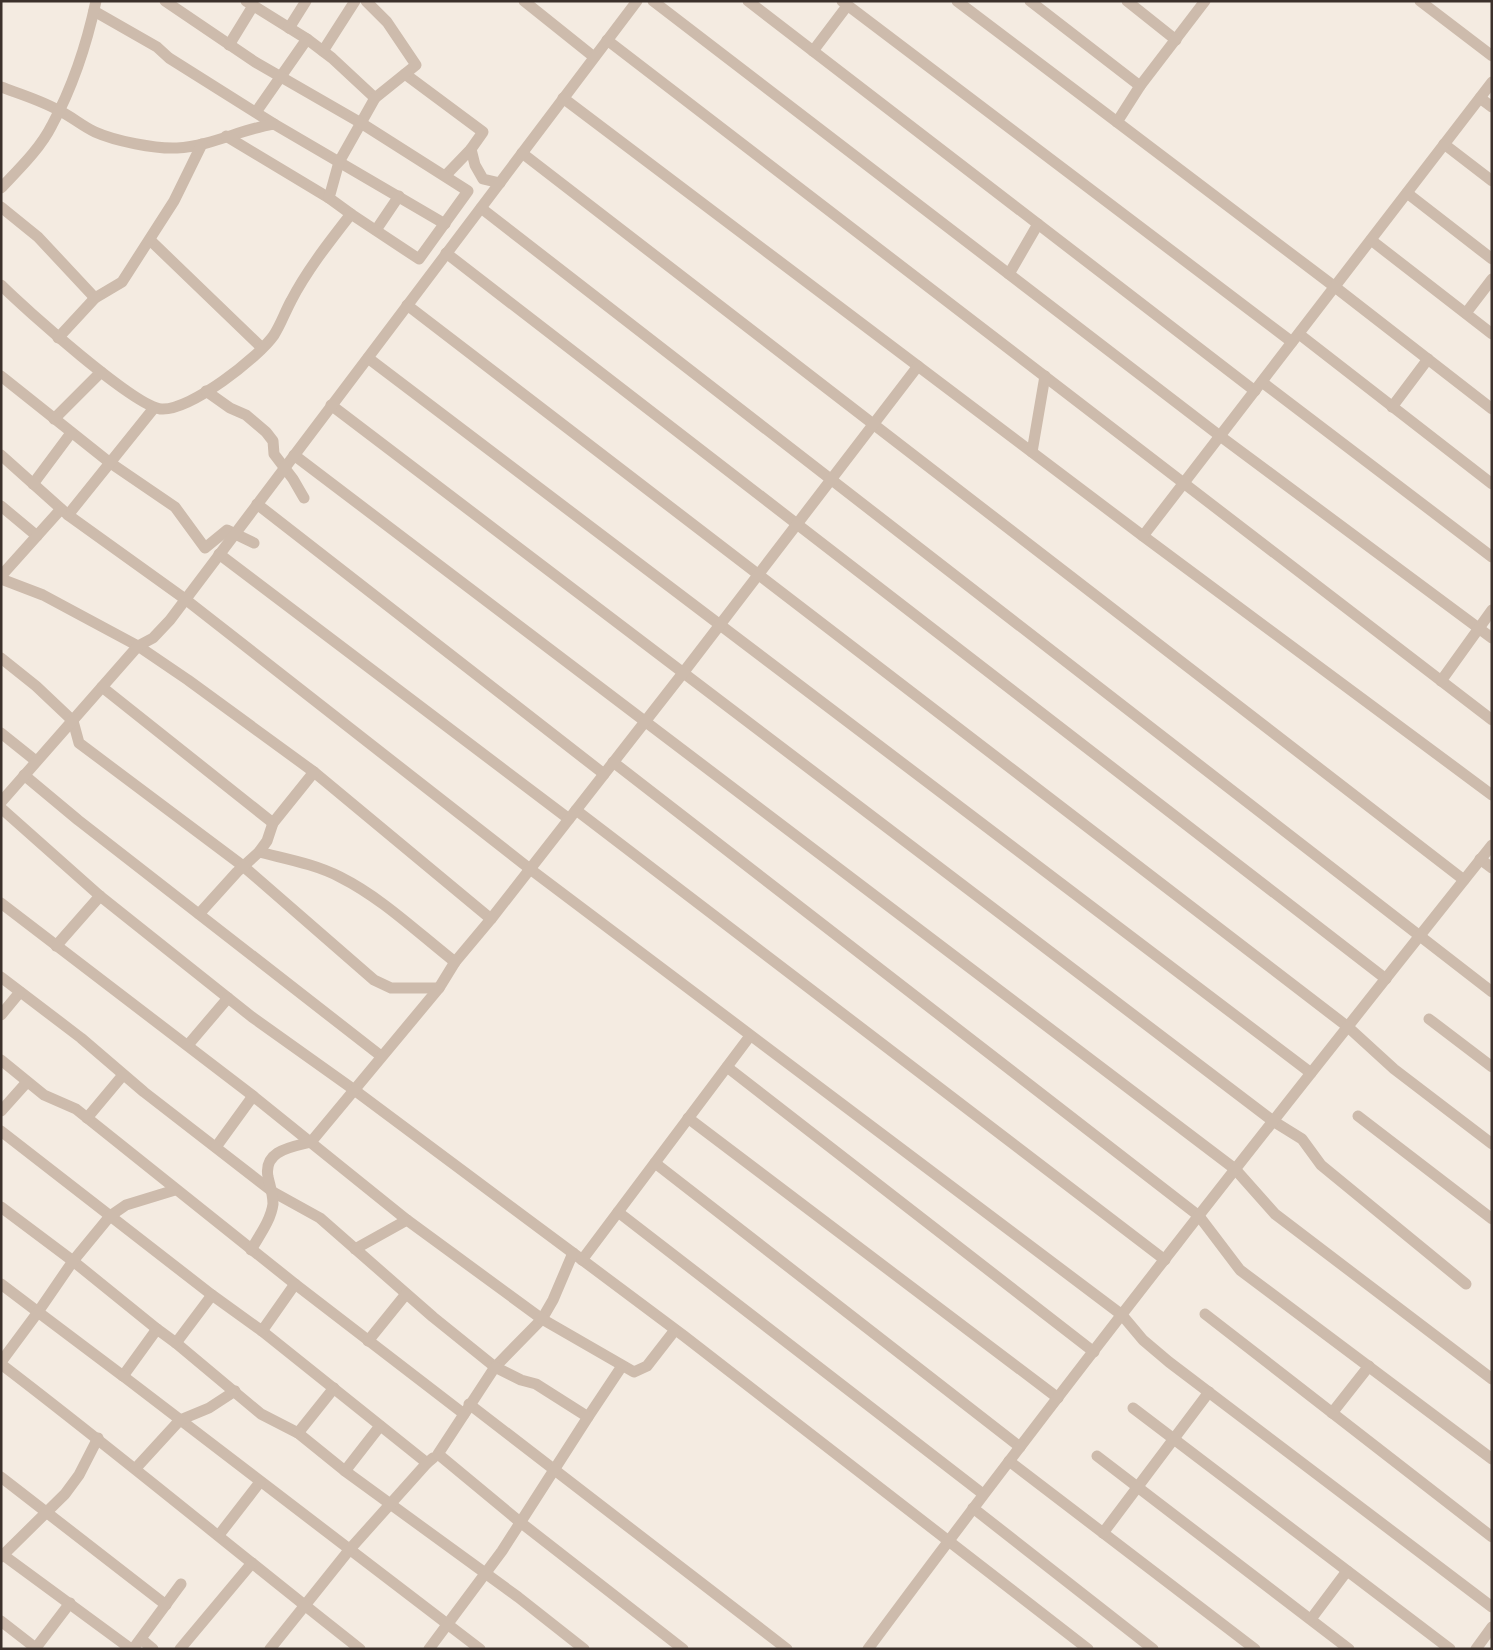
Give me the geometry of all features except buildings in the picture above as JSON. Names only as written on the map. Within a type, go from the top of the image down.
[{"type":"street","points":[[165,1],[229,45],[361,123],[446,175],[468,191],[419,259],[329,198],[226,136]]},
{"type":"street","points":[[264,12],[269,1]]},
{"type":"street","points":[[289,28],[306,1]]},
{"type":"street","points":[[323,50],[355,1]]},
{"type":"street","points":[[329,198],[339,162],[376,98],[416,65],[387,22],[366,1]]},
{"type":"street","points":[[524,1],[594,58]]},
{"type":"street","points":[[1,802],[138,646],[160,632],[637,1]]},
{"type":"street","points":[[653,1],[1220,436],[1492,638]]},
{"type":"street","points":[[748,1],[1038,224],[1492,557]]},
{"type":"street","points":[[957,1],[1335,287],[1492,409]]},
{"type":"street","points":[[1030,1],[1140,86]]},
{"type":"street","points":[[1127,1],[1176,40]]},
{"type":"street","points":[[1116,122],[1140,86],[1205,1]]},
{"type":"street","points":[[1420,1],[1492,56]]},
{"type":"street","points":[[812,51],[844,3],[1295,338],[1392,407],[1492,484]]},
{"type":"street","points":[[229,45],[250,4],[323,50],[376,98]]},
{"type":"street","points":[[1,188],[38,146],[52,125],[72,81],[95,6],[157,47],[169,58],[274,124],[445,224]]},
{"type":"street","points":[[256,112],[282,78],[307,39]]},
{"type":"street","points":[[608,40],[1492,720]]},
{"type":"street","points":[[405,74],[483,132],[446,175]]},
{"type":"street","points":[[1143,536],[1492,82]]},
{"type":"street","points":[[1,87],[59,110],[94,132],[112,138],[176,148],[202,144],[251,128],[274,124]]},
{"type":"street","points":[[564,98],[1143,536],[1492,795]]},
{"type":"street","points":[[1480,98],[1492,107]]},
{"type":"street","points":[[58,338],[95,298],[122,282],[174,201],[202,144]]},
{"type":"street","points":[[1444,144],[1492,181]]},
{"type":"street","points":[[470,149],[475,165],[483,179],[500,182]]},
{"type":"street","points":[[522,153],[1464,880]]},
{"type":"street","points":[[1407,193],[1492,259]]},
{"type":"street","points":[[376,230],[399,196]]},
{"type":"street","points":[[1,207],[38,238],[95,298]]},
{"type":"street","points":[[481,208],[1492,992]]},
{"type":"street","points":[[2,288],[58,338],[102,372],[154,408],[173,408],[206,391],[234,373],[276,332],[291,301],[312,267],[351,214]]},
{"type":"street","points":[[1009,274],[1038,224]]},
{"type":"street","points":[[150,240],[261,347]]},
{"type":"street","points":[[1371,240],[1492,334]]},
{"type":"street","points":[[446,254],[1386,979]]},
{"type":"street","points":[[1466,314],[1492,279]]},
{"type":"street","points":[[407,305],[1348,1027],[1394,1069],[1492,1144]]},
{"type":"street","points":[[368,358],[1311,1073]]},
{"type":"street","points":[[1392,407],[1428,359]]},
{"type":"street","points":[[251,1250],[271,1212],[273,1192],[267,1170],[278,1150],[311,1142],[438,988],[455,962],[491,919],[645,722],[918,366]]},
{"type":"street","points":[[54,419],[102,372]]},
{"type":"street","points":[[1,376],[109,462],[175,507],[205,548],[227,530],[254,543]]},
{"type":"street","points":[[1032,452],[1045,376]]},
{"type":"street","points":[[206,391],[230,408],[246,415],[266,432],[273,441],[274,454],[304,498]]},
{"type":"street","points":[[331,405],[1273,1121],[1302,1140],[1321,1164],[1466,1284]]},
{"type":"street","points":[[154,408],[65,512],[37,536],[1,578],[43,594],[138,646],[188,680],[314,772],[491,919]]},
{"type":"street","points":[[33,484],[71,433]]},
{"type":"street","points":[[1,455],[65,512],[185,599],[530,869],[1122,1316],[1144,1340],[1209,1392],[1492,1607]]},
{"type":"street","points":[[294,456],[1235,1169],[1275,1214],[1492,1379]]},
{"type":"street","points":[[257,504],[604,774]]},
{"type":"street","points":[[1,506],[37,536]]},
{"type":"street","points":[[219,554],[573,814],[1165,1260]]},
{"type":"street","points":[[1441,681],[1492,610]]},
{"type":"street","points":[[1,658],[36,686],[73,721],[79,743],[243,866],[374,980],[391,988],[438,988]]},
{"type":"street","points":[[102,687],[273,822]]},
{"type":"street","points":[[1,733],[36,761]]},
{"type":"street","points":[[613,762],[1199,1216],[1240,1270],[1492,1458]]},
{"type":"street","points":[[199,914],[243,866],[259,852],[267,841],[273,822],[314,772]]},
{"type":"street","points":[[24,775],[78,820],[381,1056]]},
{"type":"street","points":[[1,808],[100,896],[228,998],[578,1256],[1088,1649]]},
{"type":"street","points":[[868,1649],[972,1508],[1235,1169],[1492,844]]},
{"type":"street","points":[[259,852],[312,866],[341,877],[376,900],[455,962]]},
{"type":"street","points":[[1480,859],[1492,868]]},
{"type":"street","points":[[56,946],[100,896]]},
{"type":"street","points":[[1,903],[254,1096],[407,1220],[542,1320],[634,1372],[640,1371],[647,1366],[675,1330]]},
{"type":"street","points":[[1,977],[81,1038],[123,1075],[273,1192],[311,1212],[406,1294],[495,1367],[521,1380],[536,1384],[588,1417]]},
{"type":"street","points":[[1,1015],[20,992]]},
{"type":"street","points":[[188,1045],[228,998]]},
{"type":"street","points":[[1428,1019],[1492,1068]]},
{"type":"street","points":[[270,1649],[350,1549],[389,1504],[427,1463],[438,1454],[456,1430],[466,1409],[495,1367],[542,1320],[578,1256],[618,1212],[750,1036]]},
{"type":"street","points":[[1,1060],[44,1095],[70,1106],[87,1118],[175,1190],[368,1341],[554,1469],[787,1649]]},
{"type":"street","points":[[727,1067],[1094,1352]]},
{"type":"street","points":[[87,1118],[123,1075]]},
{"type":"street","points":[[1,1111],[27,1082]]},
{"type":"street","points":[[216,1147],[254,1096]]},
{"type":"street","points":[[1358,1116],[1492,1219]]},
{"type":"street","points":[[688,1118],[1058,1398]]},
{"type":"street","points":[[1,1131],[212,1295],[262,1331],[427,1463]]},
{"type":"street","points":[[655,1163],[1020,1447]]},
{"type":"street","points":[[175,1190],[126,1205],[110,1216],[73,1261],[1,1363],[136,1468],[360,1649]]},
{"type":"street","points":[[1,1208],[73,1261],[157,1329],[176,1342],[262,1414],[298,1433],[345,1471],[486,1574],[584,1649]]},
{"type":"street","points":[[618,1212],[983,1494]]},
{"type":"street","points":[[355,1249],[407,1220]]},
{"type":"street","points":[[1,1284],[480,1649]]},
{"type":"street","points":[[262,1331],[295,1284]]},
{"type":"street","points":[[368,1341],[406,1294]]},
{"type":"street","points":[[176,1342],[212,1295]]},
{"type":"street","points":[[1205,1314],[1492,1538]]},
{"type":"street","points":[[123,1376],[157,1329]]},
{"type":"street","points":[[429,1649],[486,1574],[622,1366]]},
{"type":"street","points":[[1332,1412],[1369,1366]]},
{"type":"street","points":[[298,1433],[334,1388]]},
{"type":"street","points":[[136,1468],[180,1420],[209,1408],[235,1391]]},
{"type":"street","points":[[1103,1532],[1209,1392]]},
{"type":"street","points":[[1133,1408],[1450,1649]]},
{"type":"street","points":[[345,1471],[380,1426]]},
{"type":"street","points":[[98,1438],[79,1475],[65,1494],[2,1556],[132,1649],[181,1584]]},
{"type":"street","points":[[438,1454],[520,1522],[683,1649]]},
{"type":"street","points":[[1097,1456],[1349,1649]]},
{"type":"street","points":[[1009,1461],[1255,1649]]},
{"type":"street","points":[[1,1477],[166,1605]]},
{"type":"street","points":[[219,1535],[260,1482]]},
{"type":"street","points":[[972,1508],[1153,1649]]},
{"type":"street","points":[[180,1649],[252,1563]]},
{"type":"street","points":[[1311,1619],[1347,1571]]},
{"type":"street","points":[[1,1621],[36,1648],[70,1603]]},
{"type":"street","points":[[1476,1649],[1492,1627]]},
{"type":"street","points":[[141,1639],[153,1649]]}]
